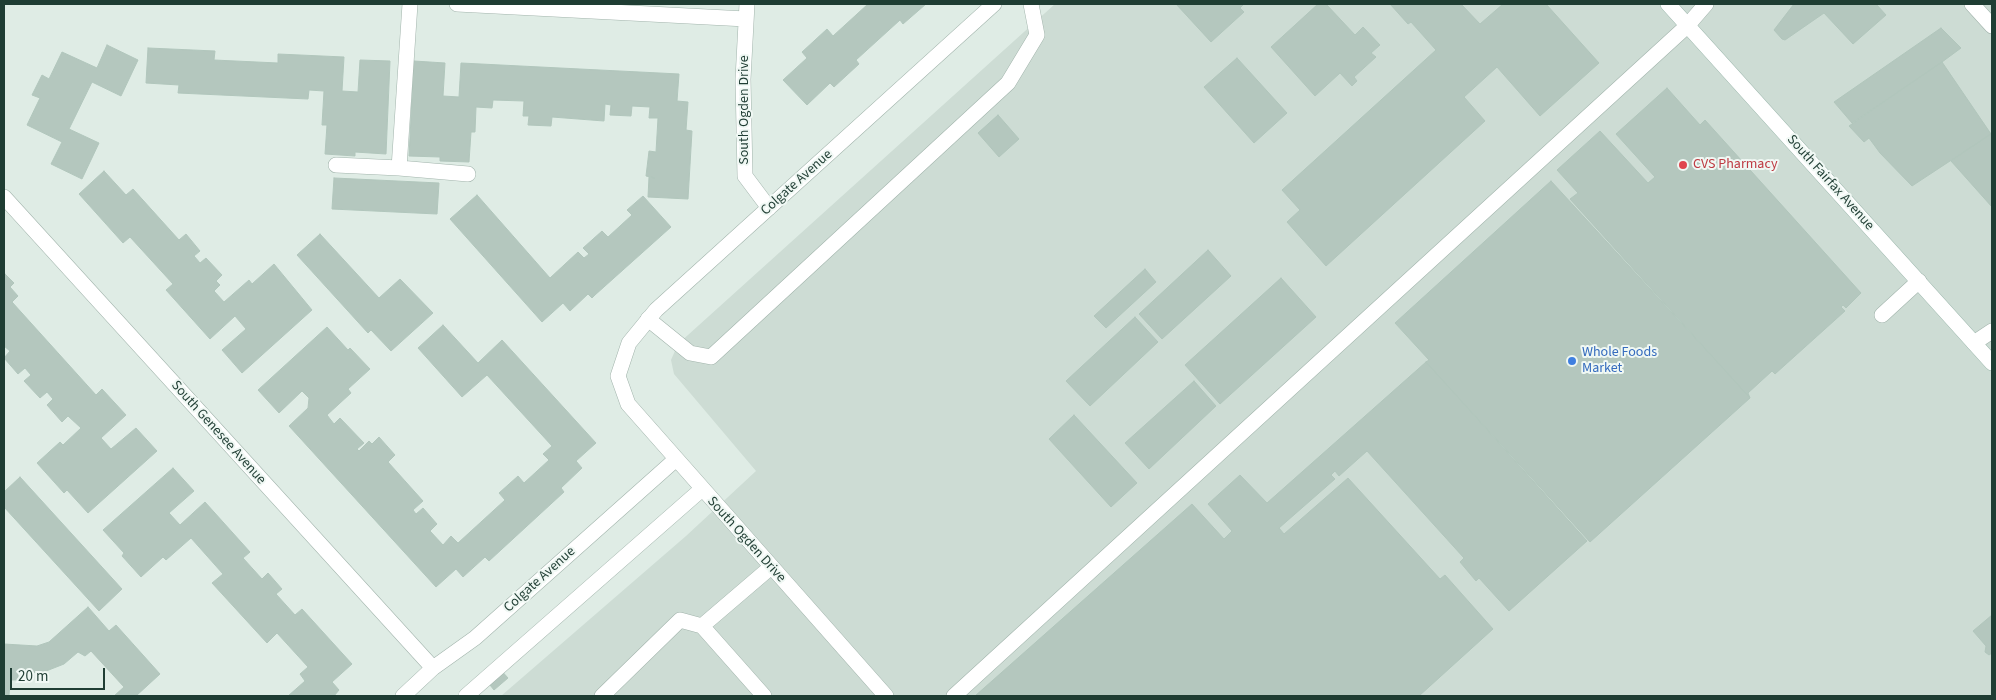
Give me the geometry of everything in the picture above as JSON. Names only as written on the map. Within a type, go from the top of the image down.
[{"type":"street","points":[[399,168],[410,4]]},
{"type":"street","points":[[457,4],[747,11]]},
{"type":"street","name":"Colgate Avenue","points":[[618,376],[629,343],[648,320],[994,4]]},
{"type":"street","points":[[648,320],[690,353],[711,358],[1008,83],[1036,35],[1031,4]]},
{"type":"street","name":"South Fairfax Avenue","points":[[1668,4],[1992,363]]},
{"type":"street","points":[[954,696],[1687,26],[1706,4]]},
{"type":"street","points":[[1972,4],[1992,26]]},
{"type":"street","name":"South Ogden Drive","points":[[747,11],[743,79],[745,176],[769,208]]},
{"type":"street","points":[[336,165],[468,174]]},
{"type":"street","name":"South Genesee Avenue","points":[[4,197],[433,668]]},
{"type":"street","points":[[1882,315],[1919,281]]},
{"type":"street","points":[[1974,343],[1992,331]]},
{"type":"street","name":"South Ogden Drive","points":[[618,376],[628,404],[675,460],[886,696]]},
{"type":"street","name":"Colgate Avenue","points":[[403,696],[433,668],[475,638],[675,460]]},
{"type":"street","points":[[466,696],[702,489]]},
{"type":"street","points":[[702,626],[770,567]]},
{"type":"street","points":[[602,696],[680,620],[702,626],[764,696]]},
{"type":"shaded area","points":[[1055,4],[1992,4],[1992,696],[501,696],[686,536],[756,471],[674,374],[671,360],[678,344]]},
{"type":"building","points":[[868,4],[926,4],[903,24],[900,20],[856,60],[859,64],[834,87],[830,83],[807,105],[783,80],[807,58],[802,52],[827,29],[833,36]]},
{"type":"building","points":[[1176,4],[1244,4],[1240,8],[1244,12],[1211,42]]},
{"type":"building","points":[[1318,4],[1326,4],[1355,35],[1363,27],[1380,45],[1371,53],[1376,57],[1354,77],[1357,81],[1352,86],[1340,73],[1315,96],[1271,47]]},
{"type":"building","points":[[1390,4],[1461,4],[1480,24],[1503,4],[1546,4],[1599,63],[1540,116],[1497,67],[1464,97],[1485,121],[1326,266],[1287,222],[1300,210],[1282,190],[1436,50],[1411,22],[1408,24]]},
{"type":"building","points":[[1794,4],[1876,4],[1886,15],[1853,44],[1824,13],[1785,40],[1774,30]]},
{"type":"building","points":[[1941,28],[1961,48],[1852,123],[1834,102]]},
{"type":"building","points":[[107,45],[138,60],[121,96],[92,82],[69,129],[99,143],[82,179],[51,164],[62,142],[27,125],[40,98],[32,95],[42,75],[49,79],[62,52],[97,68]]},
{"type":"building","points":[[148,48],[215,51],[214,60],[278,63],[278,54],[344,57],[342,91],[358,92],[360,60],[390,61],[386,154],[355,152],[355,156],[325,154],[327,125],[322,125],[324,91],[309,90],[308,99],[178,93],[179,85],[146,83]]},
{"type":"building","points":[[1237,58],[1287,113],[1254,143],[1204,87]]},
{"type":"building","points":[[414,61],[445,63],[443,96],[459,97],[461,63],[679,74],[677,101],[688,102],[686,130],[692,131],[688,199],[648,197],[649,177],[655,178],[646,176],[649,151],[656,152],[658,118],[649,118],[650,107],[632,106],[631,116],[610,115],[611,105],[605,104],[604,121],[552,117],[551,126],[528,125],[529,116],[523,116],[524,101],[493,100],[492,108],[476,107],[475,132],[471,132],[469,162],[440,161],[440,157],[409,156]]},
{"type":"building","points":[[1942,62],[1991,134],[1912,186],[1880,153],[1869,138],[1864,142],[1849,126]]},
{"type":"building","name":"CVS Pharmacy","points":[[1667,88],[1700,125],[1705,120],[1861,293],[1846,308],[1843,305],[1841,307],[1845,311],[1775,374],[1772,371],[1748,393],[1750,398],[1570,199],[1578,193],[1557,170],[1600,131],[1648,183],[1655,177],[1616,134]]},
{"type":"building","points":[[998,115],[1019,139],[999,157],[978,133]]},
{"type":"building","points":[[1992,133],[1992,207],[1951,161]]},
{"type":"building","points":[[104,171],[126,195],[133,189],[179,240],[186,234],[200,251],[194,256],[200,263],[206,258],[222,275],[216,281],[220,285],[214,291],[224,302],[249,280],[252,284],[274,264],[312,310],[242,373],[222,350],[246,329],[235,316],[210,339],[166,290],[173,284],[130,237],[123,243],[79,194]]},
{"type":"building","points":[[334,178],[439,183],[437,214],[332,209]]},
{"type":"building","name":"Whole Foods Market","points":[[1551,181],[1750,398],[1590,542],[1426,362],[1429,360],[1395,323]]},
{"type":"building","points":[[477,195],[550,278],[578,252],[584,258],[589,254],[583,248],[602,231],[608,237],[632,215],[627,210],[643,196],[671,227],[592,298],[588,294],[570,311],[563,303],[542,322],[450,219]]},
{"type":"building","points":[[320,234],[379,298],[400,279],[433,313],[391,351],[371,330],[368,333],[297,255]]},
{"type":"building","points":[[1208,250],[1231,276],[1162,339],[1139,314]]},
{"type":"building","points":[[1145,269],[1156,282],[1106,328],[1094,316]]},
{"type":"building","points":[[5,274],[14,283],[10,287],[18,296],[12,302],[96,395],[102,389],[126,415],[101,438],[111,449],[136,428],[157,451],[88,513],[67,490],[64,493],[37,463],[60,442],[63,445],[81,428],[68,416],[62,422],[47,405],[53,399],[47,392],[40,398],[24,381],[31,375],[25,368],[18,374],[4,358],[10,351],[4,346]]},
{"type":"building","points":[[1281,278],[1316,317],[1220,404],[1185,365]]},
{"type":"building","points":[[1135,317],[1158,342],[1090,406],[1066,381]]},
{"type":"building","points":[[443,325],[478,363],[502,340],[596,443],[576,461],[582,468],[561,488],[564,492],[489,561],[485,557],[463,577],[456,569],[436,587],[289,426],[308,408],[309,398],[302,391],[279,413],[258,390],[327,327],[348,350],[350,348],[370,369],[348,389],[351,393],[327,415],[334,424],[340,418],[364,443],[357,449],[359,451],[369,441],[372,444],[379,437],[395,455],[388,462],[423,501],[413,510],[416,514],[423,508],[437,524],[430,531],[443,545],[451,536],[458,543],[505,500],[499,493],[518,476],[524,483],[549,460],[543,454],[552,446],[487,375],[462,397],[418,348]]},
{"type":"building","points":[[1426,362],[1587,541],[1509,611],[1479,578],[1476,581],[1460,562],[1464,558],[1367,451],[1339,476],[1335,471],[1331,475],[1335,479],[1279,528],[1284,534],[1348,478],[1440,579],[1445,575],[1493,629],[1419,696],[975,696],[1192,504],[1224,539],[1232,531],[1208,504],[1240,475],[1267,503]]},
{"type":"building","points":[[1194,381],[1216,406],[1149,469],[1125,443]]},
{"type":"building","points":[[1074,415],[1137,483],[1111,507],[1049,439]]},
{"type":"building","points":[[173,468],[194,491],[169,513],[180,525],[205,502],[250,552],[243,558],[262,579],[268,573],[282,589],[276,594],[295,615],[302,609],[352,664],[332,682],[339,690],[334,696],[288,696],[305,681],[300,674],[308,667],[277,633],[267,643],[212,583],[223,574],[191,538],[166,560],[163,557],[141,577],[122,556],[124,553],[103,530]]},
{"type":"building","points":[[20,477],[122,589],[99,611],[4,507],[4,492]]},
{"type":"building","points":[[88,607],[109,631],[116,625],[160,674],[136,696],[114,696],[124,687],[91,651],[85,656],[78,652],[64,664],[41,673],[18,671],[18,680],[10,680],[9,696],[4,696],[4,644],[37,646],[49,642]]},
{"type":"building","points":[[1992,615],[1992,653],[1989,655],[1985,652],[1986,646],[1973,631]]},
{"type":"building","points":[[499,668],[508,678],[494,690],[486,680]]},
{"type":"place","name":"CVS Pharmacy","points":[[1683,165]]},
{"type":"place","name":"Whole Foods Market","points":[[1572,361]]}]
